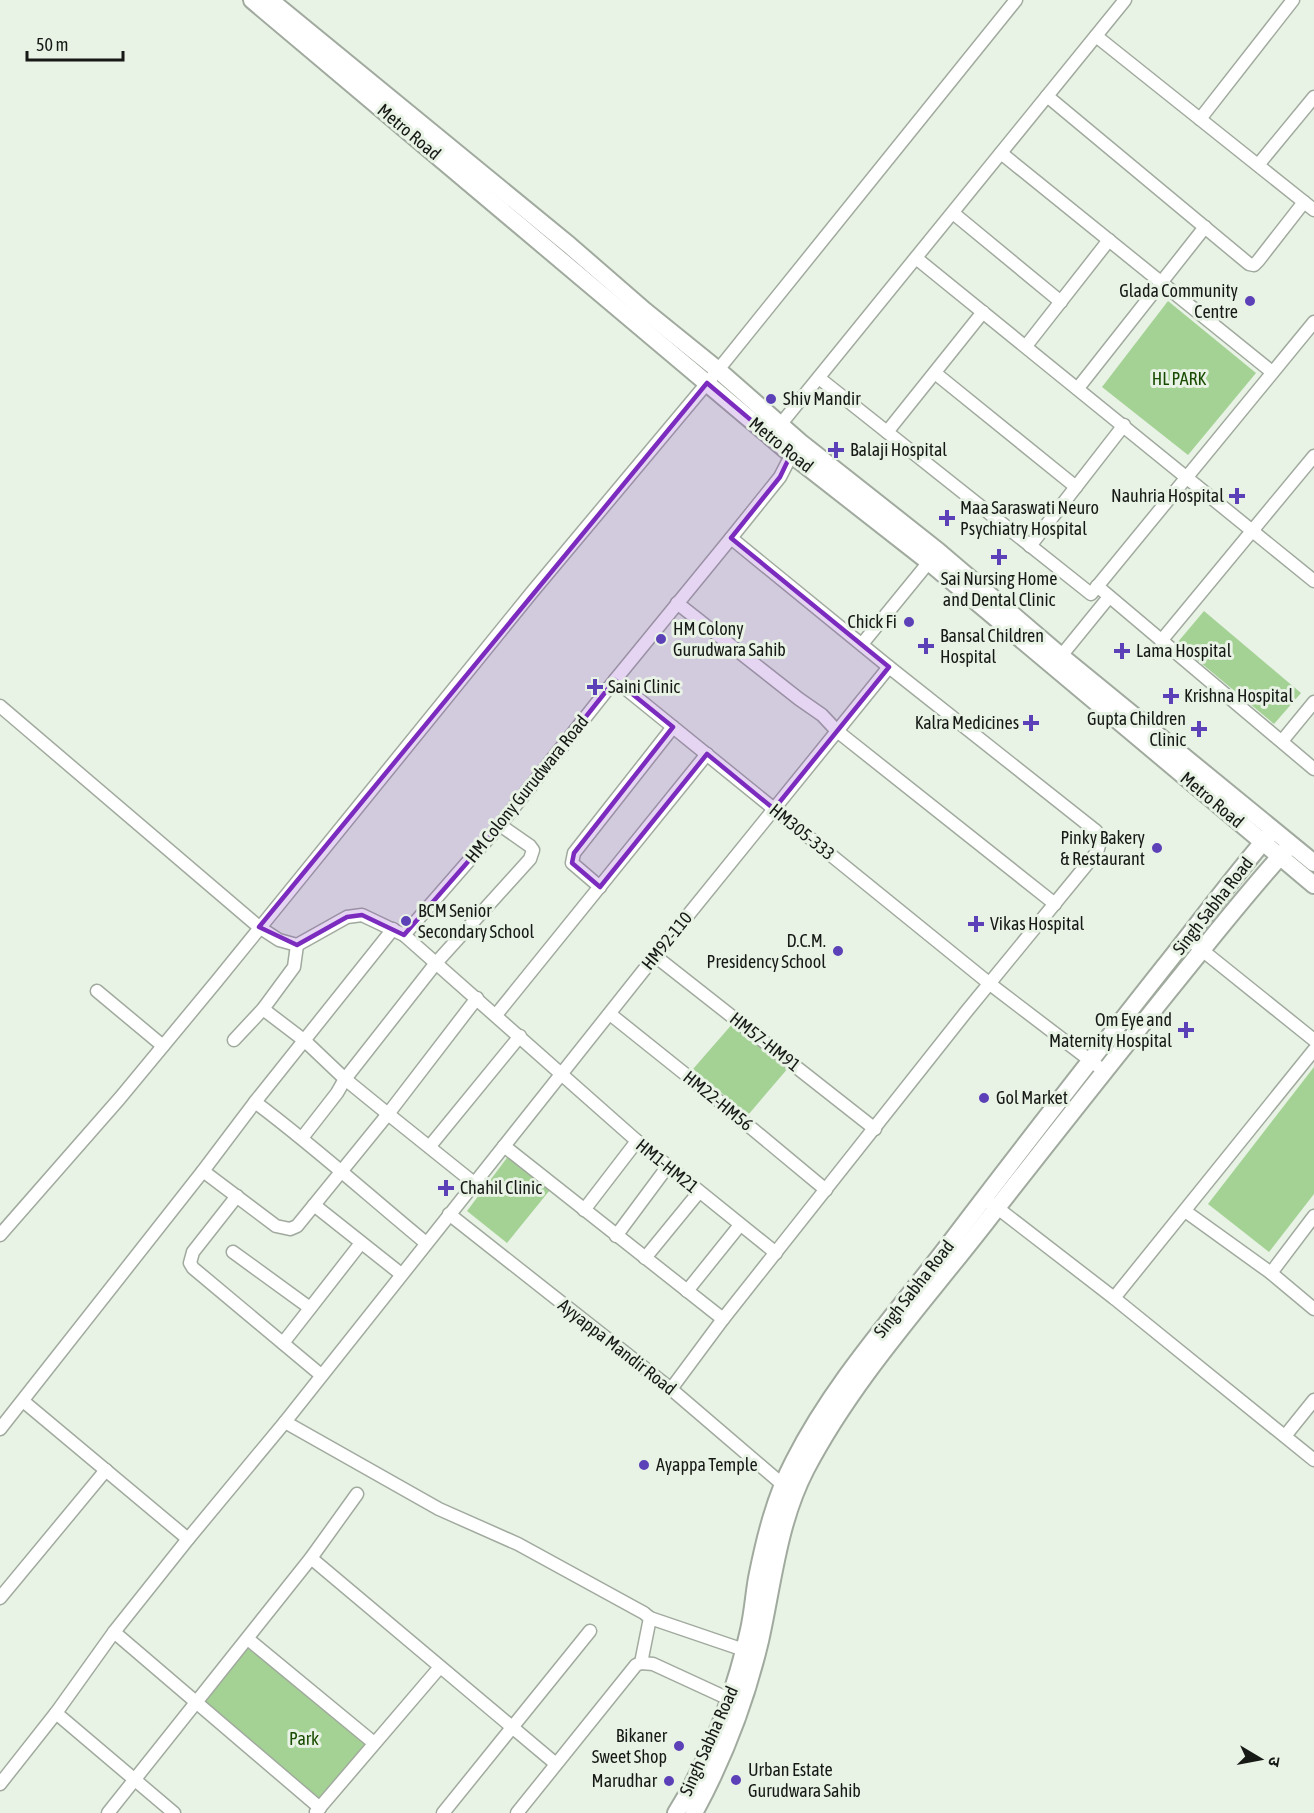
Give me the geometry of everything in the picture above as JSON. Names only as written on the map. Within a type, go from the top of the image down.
[{"type":"street","name":"Metro Road","points":[[252,0],[707,383],[796,448],[1061,656],[1268,836]]},
{"type":"street","name":"Metro Road","points":[[270,0],[560,237],[645,311],[718,370],[780,425],[796,448]]},
{"type":"street","points":[[0,1235],[163,1046],[532,591],[718,370],[1016,0]]},
{"type":"street","points":[[780,425],[1125,0]]},
{"type":"street","points":[[1200,119],[1288,2]]},
{"type":"street","points":[[1047,96],[1249,264],[1254,265],[1309,206],[1096,36]]},
{"type":"street","points":[[1258,165],[1314,97]]},
{"type":"street","points":[[1001,153],[1272,372]]},
{"type":"street","points":[[953,213],[1060,302]]},
{"type":"street","points":[[1078,388],[1204,227]]},
{"type":"street","points":[[1026,346],[1109,240]]},
{"type":"street","points":[[916,258],[1314,581]]},
{"type":"street","points":[[887,432],[983,312]]},
{"type":"street","points":[[819,378],[1091,594],[1313,324]]},
{"type":"street","points":[[935,373],[1076,487]]},
{"type":"street","points":[[1030,546],[1124,425]]},
{"type":"street","name":"HM Colony Gurudwara Road","points":[[404,935],[500,825],[780,477],[796,448]]},
{"type":"street","points":[[1161,641],[1314,456]]},
{"type":"street","points":[[671,1389],[723,1319],[1097,852],[1100,845],[1100,836],[731,538]]},
{"type":"street","name":"Metro Road","points":[[933,557],[1268,836],[1286,850],[1314,864]]},
{"type":"street","points":[[862,644],[933,557]]},
{"type":"street","points":[[1097,586],[1314,769]]},
{"type":"street","points":[[1061,656],[1109,597]]},
{"type":"street","points":[[677,603],[822,715],[837,731],[1055,904]]},
{"type":"street","name":"HM92-110","points":[[0,1784],[56,1713],[114,1632],[188,1539],[285,1422],[655,956],[889,667]]},
{"type":"street","name":"HM305-333","points":[[615,680],[990,984],[1104,1071]]},
{"type":"street","points":[[1282,741],[1314,702]]},
{"type":"street","points":[[0,706],[260,927],[279,940],[297,945],[294,967],[263,1009],[234,1040]]},
{"type":"street","points":[[600,887],[576,867],[572,858],[673,727]]},
{"type":"street","points":[[496,1015],[707,754]]},
{"type":"street","points":[[302,1138],[436,963],[532,854],[533,850],[530,846],[500,825]]},
{"type":"street","name":"Singh Sabha Road","points":[[694,1813],[707,1789],[735,1702],[760,1638],[784,1524],[805,1471],[847,1401],[990,1203],[1042,1120],[1268,836]]},
{"type":"street","name":"Metro Road","points":[[1286,850],[1314,885]]},
{"type":"street","name":"Singh Sabha Road","points":[[676,1813],[735,1702],[736,1680],[757,1578],[782,1484],[835,1391],[1286,850]]},
{"type":"street","name":"HM1-HM21","points":[[297,945],[347,917],[362,915],[404,935],[637,1141],[776,1253]]},
{"type":"street","points":[[0,1429],[393,929]]},
{"type":"street","points":[[1187,938],[1314,1040]]},
{"type":"street","name":"HM57-HM91","points":[[655,956],[875,1128]]},
{"type":"street","points":[[97,991],[163,1046]]},
{"type":"street","points":[[203,1171],[276,1226],[290,1229],[297,1226],[388,1114],[477,998]]},
{"type":"street","points":[[263,1009],[305,1041],[345,1079],[474,1183]]},
{"type":"street","name":"HM22-HM56","points":[[610,1014],[826,1190]]},
{"type":"street","points":[[430,1146],[520,1036]]},
{"type":"street","points":[[1114,1298],[1314,1050]]},
{"type":"street","points":[[255,1102],[302,1138],[340,1173],[426,1243]]},
{"type":"street","points":[[584,1210],[637,1141]]},
{"type":"street","points":[[504,1146],[723,1319]]},
{"type":"street","points":[[616,1236],[668,1166]]},
{"type":"street","points":[[645,1258],[699,1192]]},
{"type":"street","points":[[237,1196],[193,1252],[190,1263],[193,1268],[321,1376]]},
{"type":"street","points":[[990,1203],[1114,1298],[1314,1460]]},
{"type":"street","points":[[314,1205],[401,1274]]},
{"type":"street","points":[[1185,1211],[1314,1308]]},
{"type":"street","name":"Ayyappa Mandir Road","points":[[449,1214],[671,1389],[782,1484]]},
{"type":"street","points":[[1270,1273],[1314,1216]]},
{"type":"street","points":[[687,1291],[740,1225]]},
{"type":"street","points":[[283,1343],[361,1243]]},
{"type":"street","points":[[233,1251],[310,1308]]},
{"type":"street","points":[[1285,1436],[1314,1400]]},
{"type":"street","points":[[23,1401],[188,1539]]},
{"type":"street","points":[[285,1422],[422,1500],[518,1544],[650,1618],[744,1650]]},
{"type":"street","points":[[0,1598],[106,1470]]},
{"type":"street","points":[[108,1813],[195,1702],[248,1639],[357,1494]]},
{"type":"street","points":[[311,1558],[556,1764]]},
{"type":"street","points":[[641,1663],[650,1618]]},
{"type":"street","points":[[443,1813],[590,1631]]},
{"type":"street","points":[[114,1632],[318,1810],[440,1667]]},
{"type":"street","points":[[248,1639],[374,1743]]},
{"type":"street","points":[[517,1813],[631,1670],[641,1663],[653,1664],[735,1702]]},
{"type":"street","points":[[56,1713],[174,1813]]},
{"type":"highlighted area","points":[[707,383],[791,454],[780,477],[731,538],[889,667],[774,809],[707,754],[600,887],[572,863],[574,853],[673,727],[615,680],[500,825],[404,935],[362,915],[347,917],[297,945],[259,927]]},
{"type":"green space","name":"HL PARK","points":[[1168,301],[1256,373],[1188,455],[1102,387]]},
{"type":"green space","points":[[1204,611],[1301,693],[1274,724],[1177,643]]},
{"type":"green space","points":[[734,1022],[789,1067],[748,1115],[693,1069]]},
{"type":"green space","points":[[1314,1067],[1314,1194],[1269,1252],[1208,1204]]},
{"type":"green space","points":[[512,1151],[554,1185],[507,1243],[467,1211]]},
{"type":"green space","name":"Park","points":[[249,1644],[368,1744],[319,1800],[201,1701]]},
{"type":"place","name":"Glada Community Centre","points":[[1250,301]]},
{"type":"place","name":"Shiv Mandir","points":[[771,399]]},
{"type":"place","name":"Balaji Hospital","points":[[836,450]]},
{"type":"place","name":"Nauhria Hospital","points":[[1237,496]]},
{"type":"place","name":"Maa Saraswati Neuro Psychiatry Hospital","points":[[947,518]]},
{"type":"place","name":"Sai Nursing Home and Dental Clinic","points":[[999,557]]},
{"type":"place","name":"Chick Fi","points":[[909,622]]},
{"type":"place","name":"HM Colony Gurudwara Sahib","points":[[661,639]]},
{"type":"place","name":"Bansal Children Hospital","points":[[926,646]]},
{"type":"place","name":"Lama Hospital","points":[[1122,651]]},
{"type":"place","name":"Saini Clinic","points":[[595,687]]},
{"type":"place","name":"Krishna Hospital","points":[[1171,696]]},
{"type":"place","name":"Kalra Medicines","points":[[1031,723]]},
{"type":"place","name":"Gupta Children Clinic","points":[[1199,729]]},
{"type":"place","name":"Pinky Bakery & Restaurant","points":[[1157,848]]},
{"type":"place","name":"BCM Senior Secondary School","points":[[406,921]]},
{"type":"place","name":"Vikas Hospital","points":[[976,924]]},
{"type":"place","name":"D.C.M. Presidency School","points":[[838,951]]},
{"type":"place","name":"Om Eye and Maternity Hospital","points":[[1186,1030]]},
{"type":"place","name":"Gol Market","points":[[984,1098]]},
{"type":"place","name":"Chahil Clinic","points":[[446,1188]]},
{"type":"place","name":"Ayappa Temple","points":[[644,1465]]},
{"type":"place","name":"Bikaner Sweet Shop","points":[[679,1746]]},
{"type":"place","name":"Urban Estate Gurudwara Sahib","points":[[736,1780]]},
{"type":"place","name":"Marudhar","points":[[669,1781]]}]
